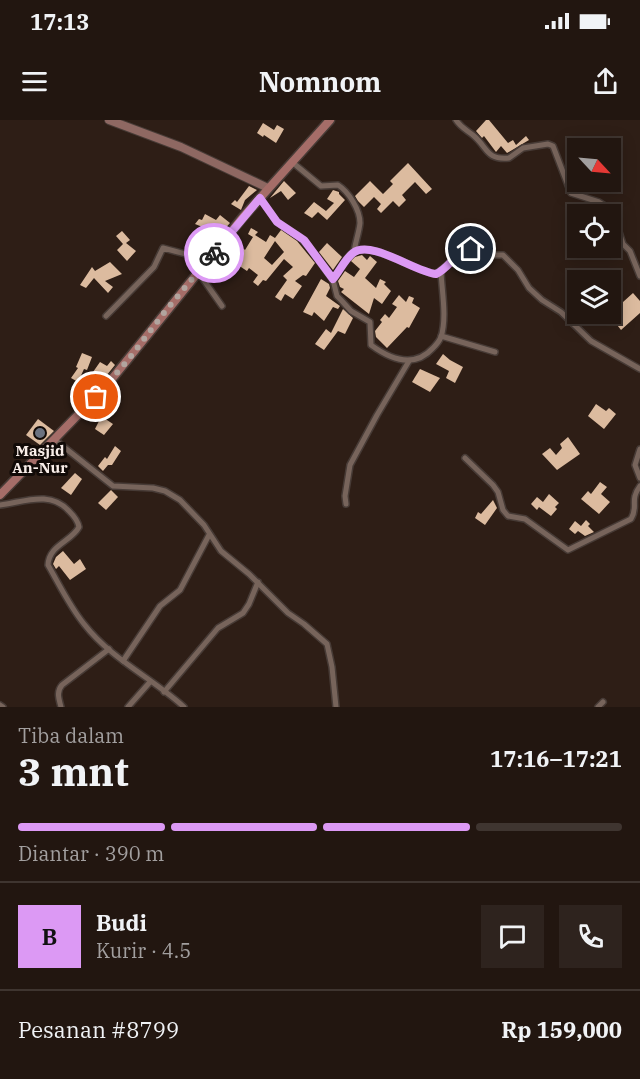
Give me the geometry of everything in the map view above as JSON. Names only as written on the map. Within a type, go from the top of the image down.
[{"type":"main road","points":[[0,495],[114,377],[268,188],[330,120]]},
{"type":"street","points":[[110,120],[174,145],[268,188]]},
{"type":"street","points":[[456,120],[463,129],[476,137],[491,156],[509,158],[523,148],[548,144],[553,146],[571,193],[593,200],[616,213],[623,244],[630,251],[640,276]]},
{"type":"street","points":[[292,162],[321,186],[338,185],[349,196],[359,214],[354,252],[333,279]]},
{"type":"street","points":[[260,198],[277,222],[304,240],[333,279],[337,296],[351,311],[370,322],[371,345],[390,356],[410,361],[421,358],[441,336],[443,316],[441,272]]},
{"type":"street","points":[[106,316],[154,267],[164,248],[208,260]]},
{"type":"street","points":[[354,252],[362,250],[379,252],[425,273],[436,274],[467,249],[485,255],[503,255],[542,300],[561,312],[591,341],[640,369]]},
{"type":"street","points":[[198,272],[222,306]]},
{"type":"street","points":[[441,336],[495,352]]},
{"type":"street","points":[[346,504],[345,496],[351,465],[377,415],[410,361]]},
{"type":"street","points":[[55,440],[113,486],[119,488],[144,486],[171,493],[200,520],[221,551],[258,582],[288,613],[327,644],[336,707]]},
{"type":"street","points":[[640,449],[635,465],[640,478]]},
{"type":"street","points":[[465,458],[493,485],[498,492],[503,510],[508,516],[525,519],[568,550],[631,519],[635,509],[633,496],[640,486]]},
{"type":"street","points":[[0,505],[48,498],[58,501],[72,514],[79,524],[78,530],[51,552],[48,564],[81,621],[123,661],[184,707]]},
{"type":"street","points":[[123,661],[160,606],[180,590],[209,535]]},
{"type":"street","points":[[164,692],[218,628],[243,613],[258,582]]},
{"type":"street","points":[[61,707],[58,697],[62,685],[109,649]]},
{"type":"street","points":[[128,707],[150,682]]},
{"type":"building","points":[[486,120],[489,120],[508,143],[513,140],[516,145],[526,136],[529,140],[507,153],[501,146],[496,152],[484,136],[482,138],[476,131]]},
{"type":"building","points":[[263,123],[274,130],[277,125],[284,129],[276,143],[257,133]]},
{"type":"building","points":[[408,163],[432,189],[426,194],[415,182],[402,195],[406,200],[399,207],[393,201],[381,213],[377,209],[381,204],[374,197],[364,207],[358,201],[355,196],[370,181],[383,194],[393,184],[390,181]]},
{"type":"building","points":[[284,181],[296,193],[288,200],[281,191],[270,198]]},
{"type":"building","points":[[249,186],[257,190],[245,200],[241,210],[231,204],[235,200],[237,202]]},
{"type":"building","points":[[333,190],[339,192],[345,200],[327,220],[318,212],[312,218],[304,213],[314,202],[326,211],[334,203],[327,199]]},
{"type":"building","points":[[205,214],[216,220],[220,215],[230,223],[223,231],[219,227],[213,235],[205,228],[195,224],[199,219],[202,220]]},
{"type":"building","points":[[251,228],[258,232],[255,235],[266,242],[270,235],[275,238],[281,230],[297,241],[315,263],[306,276],[303,275],[295,281],[302,286],[293,299],[285,294],[281,301],[275,297],[287,280],[283,276],[293,267],[284,259],[266,281],[263,280],[258,286],[253,282],[258,275],[249,268],[247,271],[238,265],[235,269],[224,260],[236,242],[245,250],[253,237],[248,234]],"holes":[[[275,241],[284,252],[272,265],[264,258]]]},
{"type":"building","points":[[122,231],[130,240],[126,243],[136,251],[127,261],[117,250],[123,244],[116,236]]},
{"type":"building","points":[[327,243],[342,257],[333,270],[319,252]]},
{"type":"building","points":[[362,255],[367,260],[370,256],[377,262],[365,278],[376,288],[380,279],[386,282],[384,284],[391,291],[382,304],[374,298],[369,314],[341,292],[344,289],[340,287],[338,281],[345,271],[354,277],[360,269],[351,261]]},
{"type":"building","points":[[110,262],[122,274],[105,281],[113,287],[108,293],[94,278],[86,288],[80,285],[92,267],[95,271]]},
{"type":"building","points":[[321,279],[329,284],[330,288],[326,296],[340,306],[338,309],[333,307],[324,321],[314,312],[312,316],[303,312]]},
{"type":"building","points":[[633,293],[640,301],[640,313],[621,330],[616,324],[621,324],[623,313],[621,300],[623,302]]},
{"type":"building","points":[[399,295],[406,302],[409,296],[414,298],[412,303],[420,308],[409,328],[407,327],[387,348],[376,337],[375,331],[385,314],[389,318],[397,307],[392,304]]},
{"type":"building","points":[[343,309],[353,318],[345,334],[338,331],[324,350],[315,344],[326,329],[331,333]]},
{"type":"building","points":[[82,353],[92,357],[87,370],[84,369],[78,382],[71,378],[78,368],[76,367]]},
{"type":"building","points":[[443,354],[463,367],[455,383],[446,378],[449,371],[436,364]]},
{"type":"building","points":[[111,361],[115,365],[102,381],[98,385],[93,382],[99,375],[93,372],[100,362],[107,366]]},
{"type":"building","points":[[420,369],[440,378],[430,392],[412,382]]},
{"type":"building","points":[[110,394],[119,401],[104,418],[113,424],[104,435],[95,429],[104,411],[97,406]]},
{"type":"building","points":[[596,404],[606,411],[609,408],[616,414],[604,429],[588,416]]},
{"type":"building","name":"Masjid An-Nur","points":[[38,419],[54,431],[40,445],[26,435]]},
{"type":"building","points":[[568,437],[580,454],[557,470],[542,454],[550,448],[556,455],[562,448],[560,444]]},
{"type":"building","points":[[115,446],[121,451],[112,465],[108,465],[103,471],[98,466],[105,457],[107,459]]},
{"type":"building","points":[[75,473],[82,479],[71,495],[61,488]]},
{"type":"building","points":[[600,482],[607,487],[601,494],[610,502],[599,514],[581,499],[588,491],[591,494]]},
{"type":"building","points":[[111,490],[118,497],[106,510],[98,503]]},
{"type":"building","points":[[549,494],[559,503],[551,516],[539,507],[537,510],[531,504],[537,497],[543,502]]},
{"type":"building","points":[[493,500],[497,508],[485,525],[475,518],[478,512],[481,514]]},
{"type":"building","points":[[586,520],[594,532],[585,536],[578,531],[575,534],[569,529],[575,521],[581,526]]},
{"type":"building","points":[[63,551],[74,564],[80,559],[86,569],[70,580],[59,566],[56,569],[53,564],[56,557]]},
{"type":"way so far","points":[[96,397],[214,253]]},
{"type":"place","name":"Masjid An-Nur","points":[[40,433]]},
{"type":"route","points":[[214,253],[260,198],[277,222],[304,240],[333,279],[350,255],[357,251],[379,252],[425,273],[436,274],[460,253],[471,249]]}]
